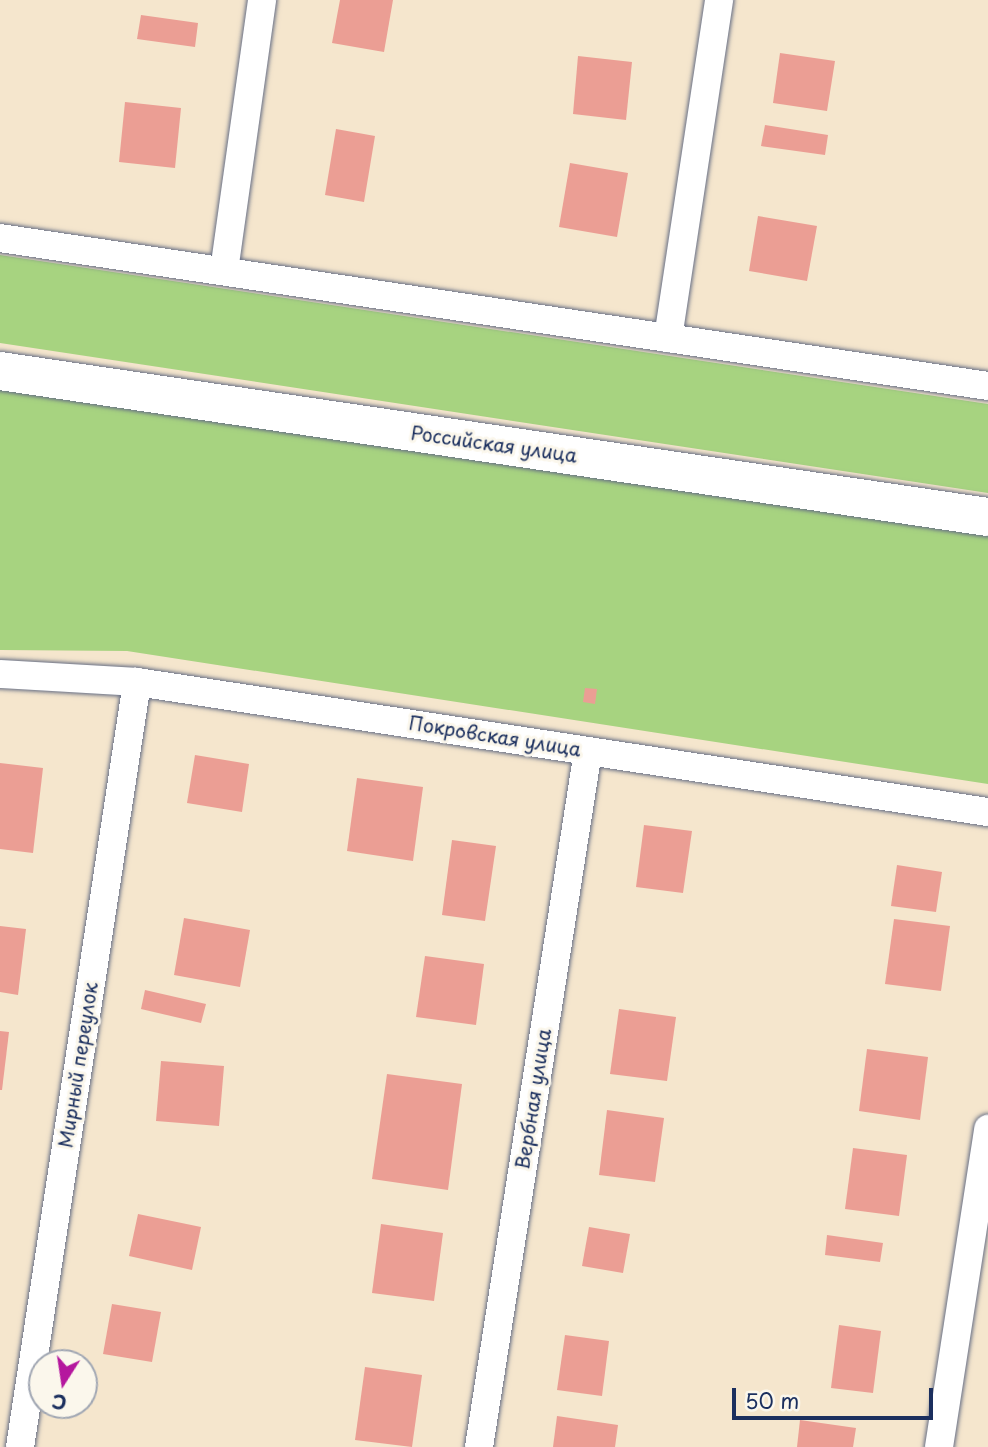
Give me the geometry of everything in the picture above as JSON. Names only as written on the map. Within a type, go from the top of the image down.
[{"type":"main road","name":"Российская улица","points":[[0,371],[988,517]]},
{"type":"street","points":[[224,271],[262,0]]},
{"type":"street","points":[[668,338],[719,0]]},
{"type":"street","points":[[0,238],[988,386]]},
{"type":"street","name":"Покровская улица","points":[[0,674],[137,682],[988,812]]},
{"type":"street","name":"Мирный переулок","points":[[20,1447],[137,682]]},
{"type":"street","name":"Вербная улица","points":[[479,1447],[588,751]]},
{"type":"street","points":[[939,1447],[988,1129]]},
{"type":"green space","points":[[0,255],[988,404],[988,493],[0,343]]},
{"type":"green space","points":[[0,385],[988,535],[988,784],[127,651],[0,650]]},
{"type":"building","points":[[340,0],[393,0],[384,52],[332,43]]},
{"type":"building","points":[[141,15],[198,23],[195,47],[137,39]]},
{"type":"building","points":[[780,53],[835,61],[827,111],[773,103]]},
{"type":"building","points":[[578,56],[632,62],[626,120],[573,114]]},
{"type":"building","points":[[125,102],[181,108],[175,168],[119,162]]},
{"type":"building","points":[[765,125],[828,135],[825,155],[761,146]]},
{"type":"building","points":[[336,129],[375,136],[364,202],[325,195]]},
{"type":"building","points":[[570,163],[628,173],[617,237],[559,227]]},
{"type":"building","points":[[758,216],[817,226],[807,281],[749,271]]},
{"type":"building","points":[[585,688],[597,689],[595,704],[583,702]]},
{"type":"building","points":[[195,755],[249,764],[242,812],[187,803]]},
{"type":"building","points":[[0,763],[43,768],[33,853],[0,849]]},
{"type":"building","points":[[357,778],[423,787],[413,861],[347,851]]},
{"type":"building","points":[[644,825],[692,831],[683,893],[636,887]]},
{"type":"building","points":[[452,840],[496,846],[485,921],[442,915]]},
{"type":"building","points":[[897,865],[942,872],[936,912],[891,906]]},
{"type":"building","points":[[184,918],[250,930],[240,987],[174,975]]},
{"type":"building","points":[[894,919],[950,926],[941,991],[885,984]]},
{"type":"building","points":[[0,926],[26,929],[18,995],[0,992]]},
{"type":"building","points":[[425,956],[484,964],[476,1025],[416,1017]]},
{"type":"building","points":[[145,990],[206,1004],[201,1023],[141,1009]]},
{"type":"building","points":[[619,1009],[676,1017],[667,1081],[610,1074]]},
{"type":"building","points":[[0,1031],[9,1032],[2,1090],[0,1090]]},
{"type":"building","points":[[867,1049],[928,1057],[920,1120],[859,1111]]},
{"type":"building","points":[[161,1061],[224,1066],[219,1126],[156,1121]]},
{"type":"building","points":[[387,1074],[462,1084],[448,1190],[372,1179]]},
{"type":"building","points":[[607,1110],[664,1118],[655,1182],[599,1175]]},
{"type":"building","points":[[853,1148],[907,1155],[899,1216],[845,1209]]},
{"type":"building","points":[[138,1214],[201,1227],[192,1270],[129,1256]]},
{"type":"building","points":[[381,1224],[443,1233],[434,1301],[372,1293]]},
{"type":"building","points":[[589,1227],[630,1234],[623,1273],[582,1266]]},
{"type":"building","points":[[827,1235],[883,1243],[880,1262],[825,1255]]},
{"type":"building","points":[[112,1304],[161,1312],[152,1362],[103,1354]]},
{"type":"building","points":[[839,1325],[881,1331],[873,1393],[831,1388]]},
{"type":"building","points":[[565,1335],[609,1341],[602,1396],[557,1390]]},
{"type":"building","points":[[365,1367],[422,1375],[412,1447],[355,1440]]},
{"type":"building","points":[[557,1416],[618,1425],[615,1447],[553,1447]]},
{"type":"building","points":[[800,1420],[856,1428],[853,1447],[797,1447]]}]
